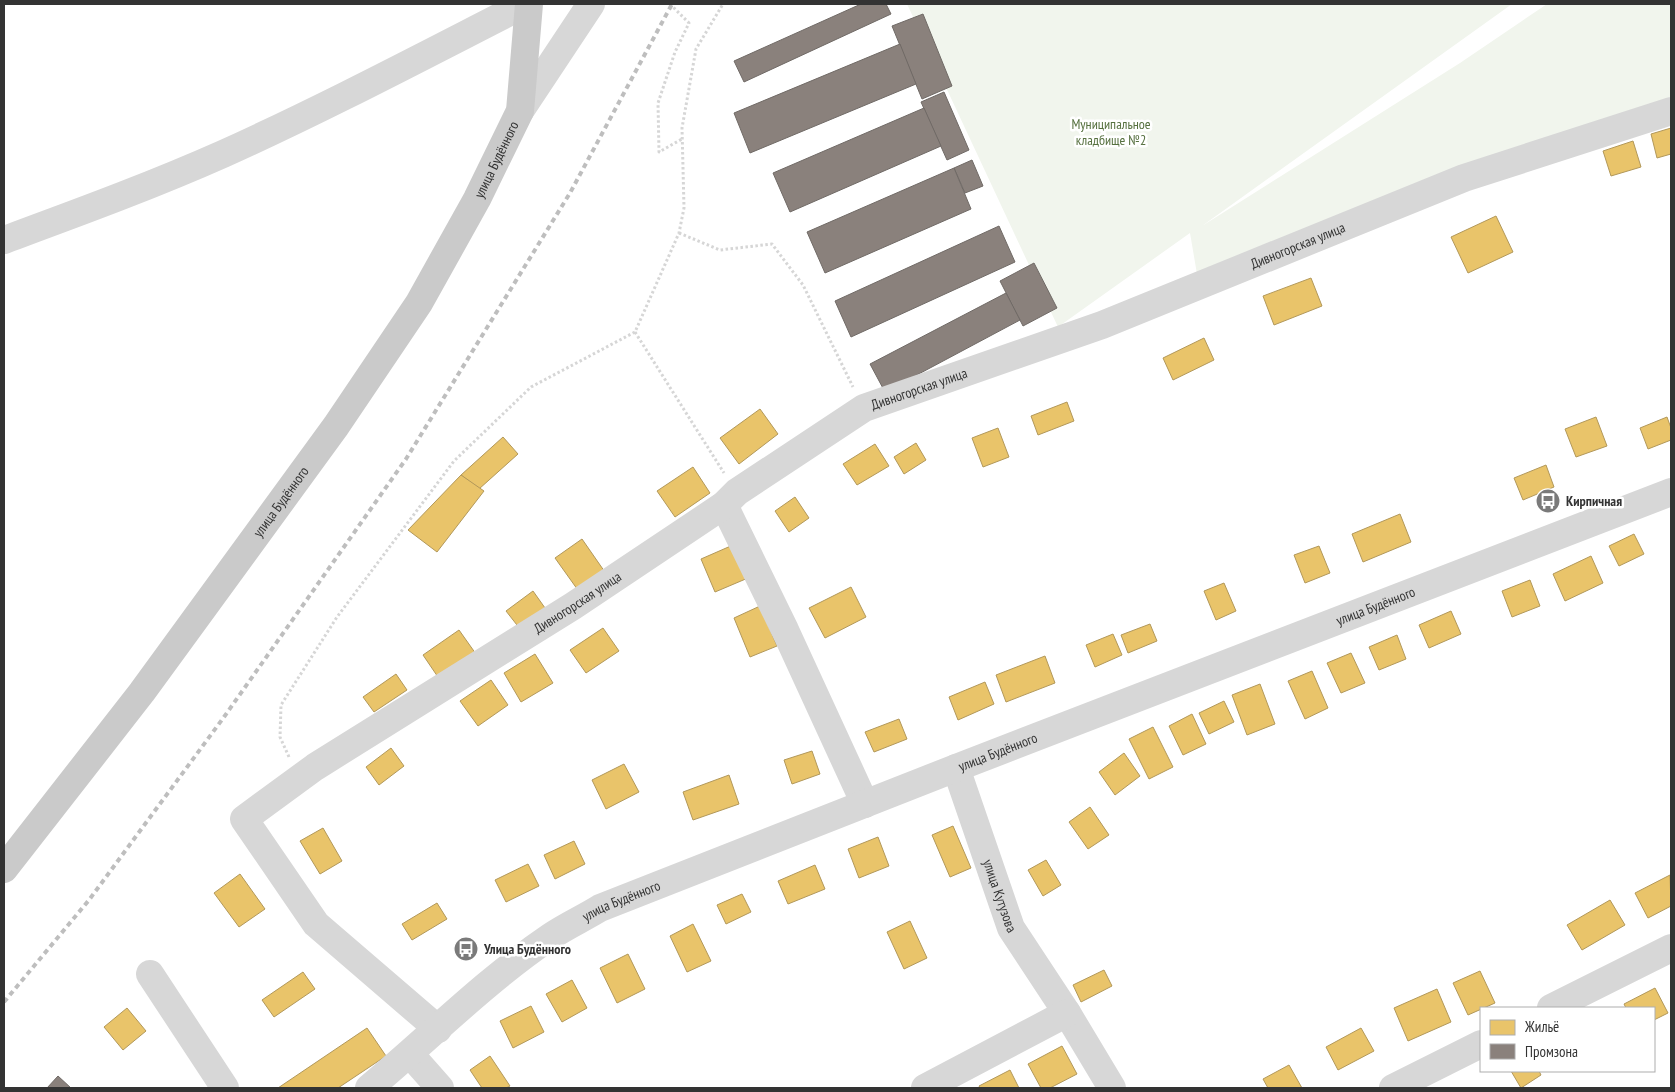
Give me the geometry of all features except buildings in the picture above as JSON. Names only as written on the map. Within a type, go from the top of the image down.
[{"type":"main road","points":[[520,110],[529,4]]},
{"type":"main road","name":"улица Будённого","points":[[4,869],[142,692],[336,426],[419,303],[477,199],[520,110]]},
{"type":"street","points":[[4,240],[93,208],[222,154],[338,100],[525,4]]},
{"type":"street","points":[[520,110],[591,4]]},
{"type":"street","name":"Дивногорская улица","points":[[438,1029],[316,924],[244,819],[299,779],[382,725],[574,606],[864,408],[1102,325],[1464,178],[1671,111]]},
{"type":"street","name":"улица Будённого","points":[[369,1088],[497,976],[551,936],[600,908],[956,768],[1671,492]]},
{"type":"street","points":[[730,499],[785,630],[865,804]]},
{"type":"street","name":"улица Кутузова","points":[[956,768],[1011,928],[1067,1013],[1112,1088]]},
{"type":"street","points":[[1553,1007],[1671,948]]},
{"type":"street","points":[[150,974],[225,1088]]},
{"type":"street","points":[[925,1088],[1067,1013]]},
{"type":"street","points":[[1393,1088],[1480,1044]]},
{"type":"street","points":[[410,1054],[440,1088]]},
{"type":"path","points":[[670,4],[689,23],[676,52],[658,103],[659,152],[682,138]]},
{"type":"path","points":[[299,779],[280,737],[281,705],[337,617],[454,461],[531,387],[635,332],[679,233],[684,208],[682,128],[696,49],[723,4]]},
{"type":"path","points":[[679,233],[720,250],[772,244],[802,285],[864,408]]},
{"type":"path","points":[[635,332],[730,499]]},
{"type":"green space","name":"Муниципальное кладбище №2","points":[[907,4],[1512,4],[1202,226],[1460,63],[1547,4],[1671,4],[1671,97],[1197,274],[1190,233],[1058,327]]},
{"type":"railway","points":[[4,1002],[89,900],[224,717],[406,459],[570,193],[672,4]]},
{"type":"place","name":"Кирпичная","points":[[1548,501]]},
{"type":"place","name":"Улица Будённого","points":[[466,949]]}]
